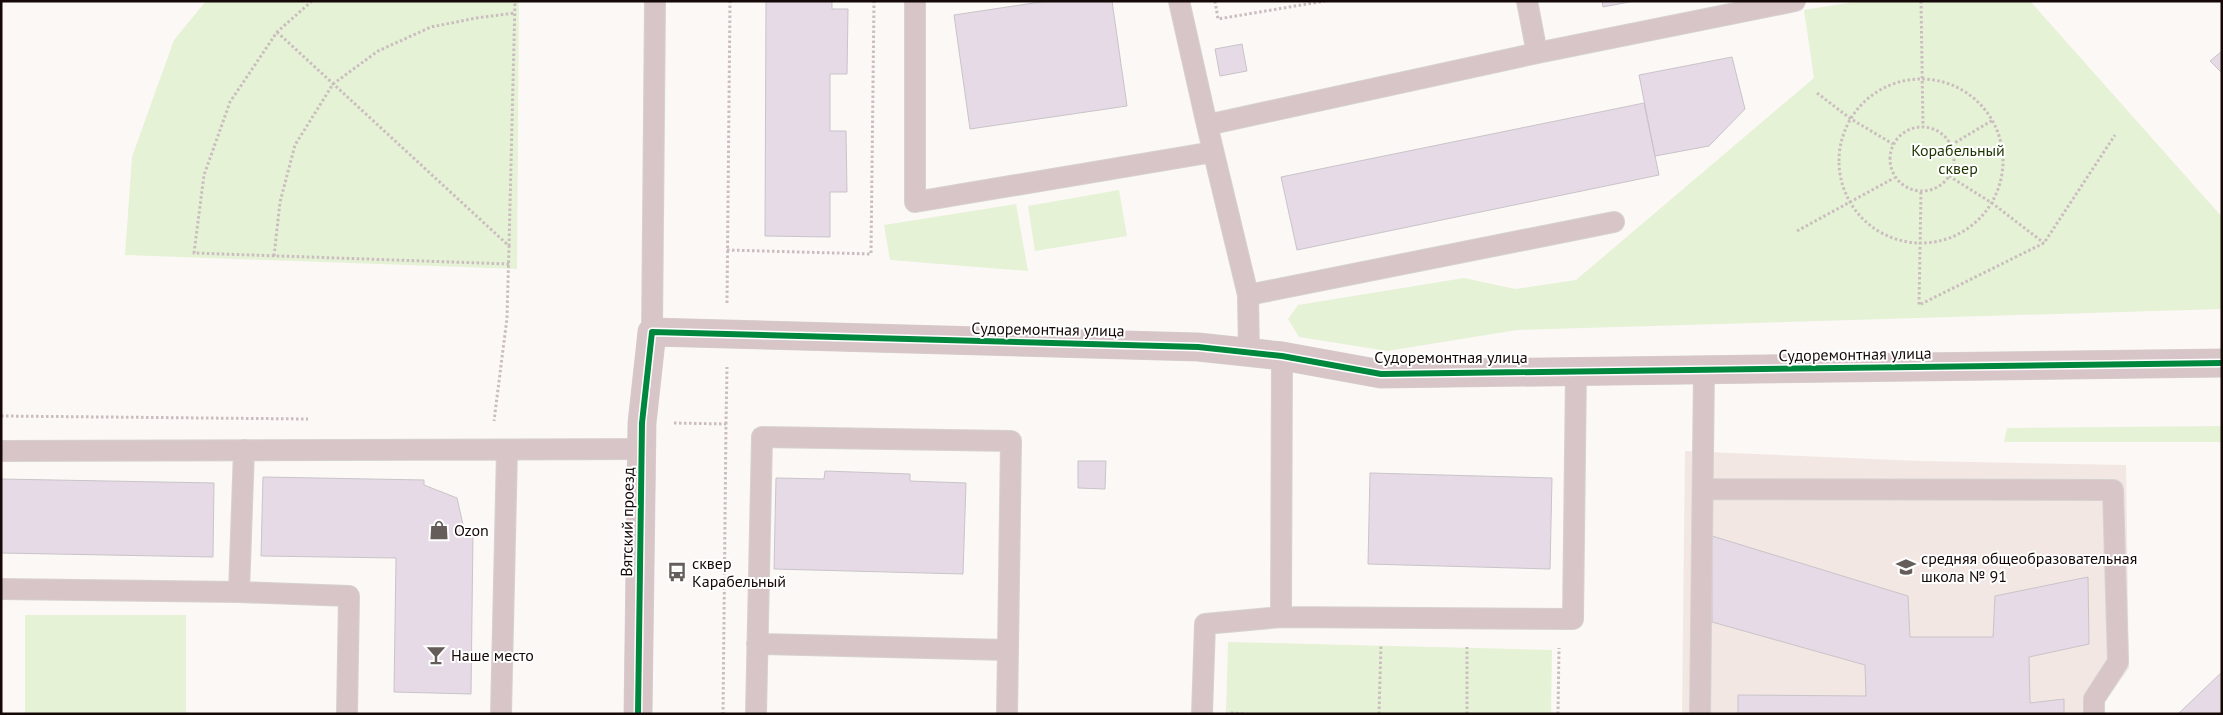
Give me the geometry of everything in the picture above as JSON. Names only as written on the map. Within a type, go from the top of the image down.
[{"type":"street","name":"Судоремонтная улица","points":[[652,332],[1198,347],[1282,356],[1381,374],[2222,363]]},
{"type":"street","name":"Вятский проезд","points":[[638,714],[642,423],[652,332]]},
{"type":"lane","points":[[652,332],[655,1]]},
{"type":"lane","points":[[916,1],[915,202],[1212,152]]},
{"type":"lane","points":[[1179,1],[1212,152],[1248,295],[1250,352]]},
{"type":"lane","points":[[1527,1],[1537,53]]},
{"type":"lane","points":[[1207,125],[1537,53],[1795,1]]},
{"type":"lane","points":[[1248,295],[1614,222]]},
{"type":"lane","points":[[1281,617],[1282,356]]},
{"type":"lane","points":[[1202,714],[1204,624],[1281,617],[1573,619],[1576,370]]},
{"type":"lane","points":[[1700,714],[1704,370]]},
{"type":"lane","points":[[756,714],[762,437],[1011,441],[1007,714]]},
{"type":"lane","points":[[1,451],[642,449]]},
{"type":"lane","points":[[239,592],[244,450]]},
{"type":"lane","points":[[500,450],[501,714]]},
{"type":"lane","points":[[1704,489],[2113,490],[2118,662],[2094,699],[2094,714]]},
{"type":"lane","points":[[1,589],[239,592],[349,596],[347,714]]},
{"type":"lane","points":[[758,644],[1008,650]]},
{"type":"path","points":[[312,1],[277,32],[230,102],[204,175],[194,252],[509,264]]},
{"type":"path","points":[[500,450],[494,422],[507,318],[515,1]]},
{"type":"path","points":[[726,424],[730,1]]},
{"type":"path","points":[[727,250],[871,254],[874,1]]},
{"type":"path","points":[[1215,1],[1218,19],[1326,1]]},
{"type":"path","points":[[1921,1],[1923,127]]},
{"type":"path","points":[[274,256],[280,202],[295,145],[333,84],[378,51],[431,27],[515,13]]},
{"type":"path","points":[[277,32],[509,246]]},
{"type":"path","points":[[1922,79],[1943,82],[1963,90],[1979,103],[1993,120],[2001,140],[2004,161],[2001,183],[1992,203],[1979,220],[1962,233],[1941,241],[1920,244],[1899,241],[1879,232],[1862,218],[1849,201],[1842,181],[1839,160],[1842,138],[1851,119],[1864,102],[1881,89],[1901,81],[1922,79]]},
{"type":"path","points":[[1817,93],[1851,119],[1893,144]]},
{"type":"path","points":[[1951,145],[1993,120]]},
{"type":"path","points":[[1923,127],[1934,129],[1944,135],[1951,145],[1954,158],[1952,171],[1945,182],[1934,190],[1921,192],[1908,189],[1894,178],[1889,156],[1893,144],[1900,134],[1911,128],[1923,127]]},
{"type":"path","points":[[1921,192],[1919,305],[2044,243],[2115,135]]},
{"type":"path","points":[[1949,176],[1992,203],[2044,243]]},
{"type":"path","points":[[1797,231],[1894,178]]},
{"type":"path","points":[[1379,714],[1381,639]]},
{"type":"path","points":[[1467,641],[1467,714]]},
{"type":"shaded area","name":"средняя общеобразовательная школа № 91","points":[[1685,451],[1920,461],[2126,465],[2129,668],[2105,702],[2105,714],[1682,714]]},
{"type":"green space","points":[[206,1],[519,1],[517,269],[125,255],[132,157],[174,40]]},
{"type":"green space","name":"Корабельный сквер","points":[[1859,1],[2030,1],[2222,217],[2222,309],[1517,330],[1387,351],[1299,337],[1288,319],[1298,305],[1464,278],[1515,289],[1576,280],[1814,78],[1804,10]]},
{"type":"green space","points":[[1119,190],[1127,236],[1035,251],[1028,206]]},
{"type":"green space","points":[[1016,204],[1028,271],[890,260],[884,225]]},
{"type":"green space","points":[[2222,426],[2222,442],[2004,442],[2007,428]]},
{"type":"green space","points":[[25,615],[186,615],[186,714],[25,714]]},
{"type":"green space","points":[[1228,642],[1552,650],[1551,714],[1226,714]]},
{"type":"building","points":[[766,1],[832,1],[832,9],[848,9],[847,74],[830,74],[830,131],[846,131],[847,192],[830,192],[830,237],[765,236]]},
{"type":"building","points":[[1047,1],[1112,1],[1127,106],[970,129],[954,15]]},
{"type":"building","points":[[1602,1],[1634,1],[1603,7]]},
{"type":"building","points":[[1242,44],[1247,71],[1220,76],[1215,49]]},
{"type":"building","points":[[2222,51],[2222,73],[2210,61]]},
{"type":"building","points":[[1732,57],[1745,109],[1709,146],[1655,156],[1639,75]]},
{"type":"building","points":[[1644,103],[1659,175],[1297,250],[1281,177]]},
{"type":"building","points":[[1078,461],[1106,461],[1105,489],[1078,488]]},
{"type":"building","points":[[825,471],[910,474],[910,481],[966,483],[963,574],[774,569],[776,478],[824,479]]},
{"type":"building","points":[[1370,473],[1552,478],[1550,569],[1368,564]]},
{"type":"building","points":[[263,477],[424,480],[424,485],[457,498],[465,533],[473,533],[471,694],[394,692],[396,558],[261,556]]},
{"type":"building","points":[[1,479],[214,483],[213,557],[1,553]]},
{"type":"building","points":[[1712,536],[1908,596],[1910,637],[1993,637],[1995,596],[2088,577],[2089,644],[2029,657],[2030,703],[2064,699],[2064,714],[1738,714],[1738,695],[1866,696],[1865,665],[1712,622]]},
{"type":"building","points":[[2222,672],[2222,714],[2178,714]]},
{"type":"cycle path","points":[[638,714],[642,423],[652,332],[1198,347],[1282,356],[1381,374],[2222,363]]},
{"type":"place","name":"Ozon","points":[[439,530]]},
{"type":"place","name":"средняя общеобразовательная школа № 91","points":[[1906,567]]},
{"type":"place","name":"сквер Карабельный","points":[[677,572]]},
{"type":"place","name":"Наше место","points":[[436,655]]}]
